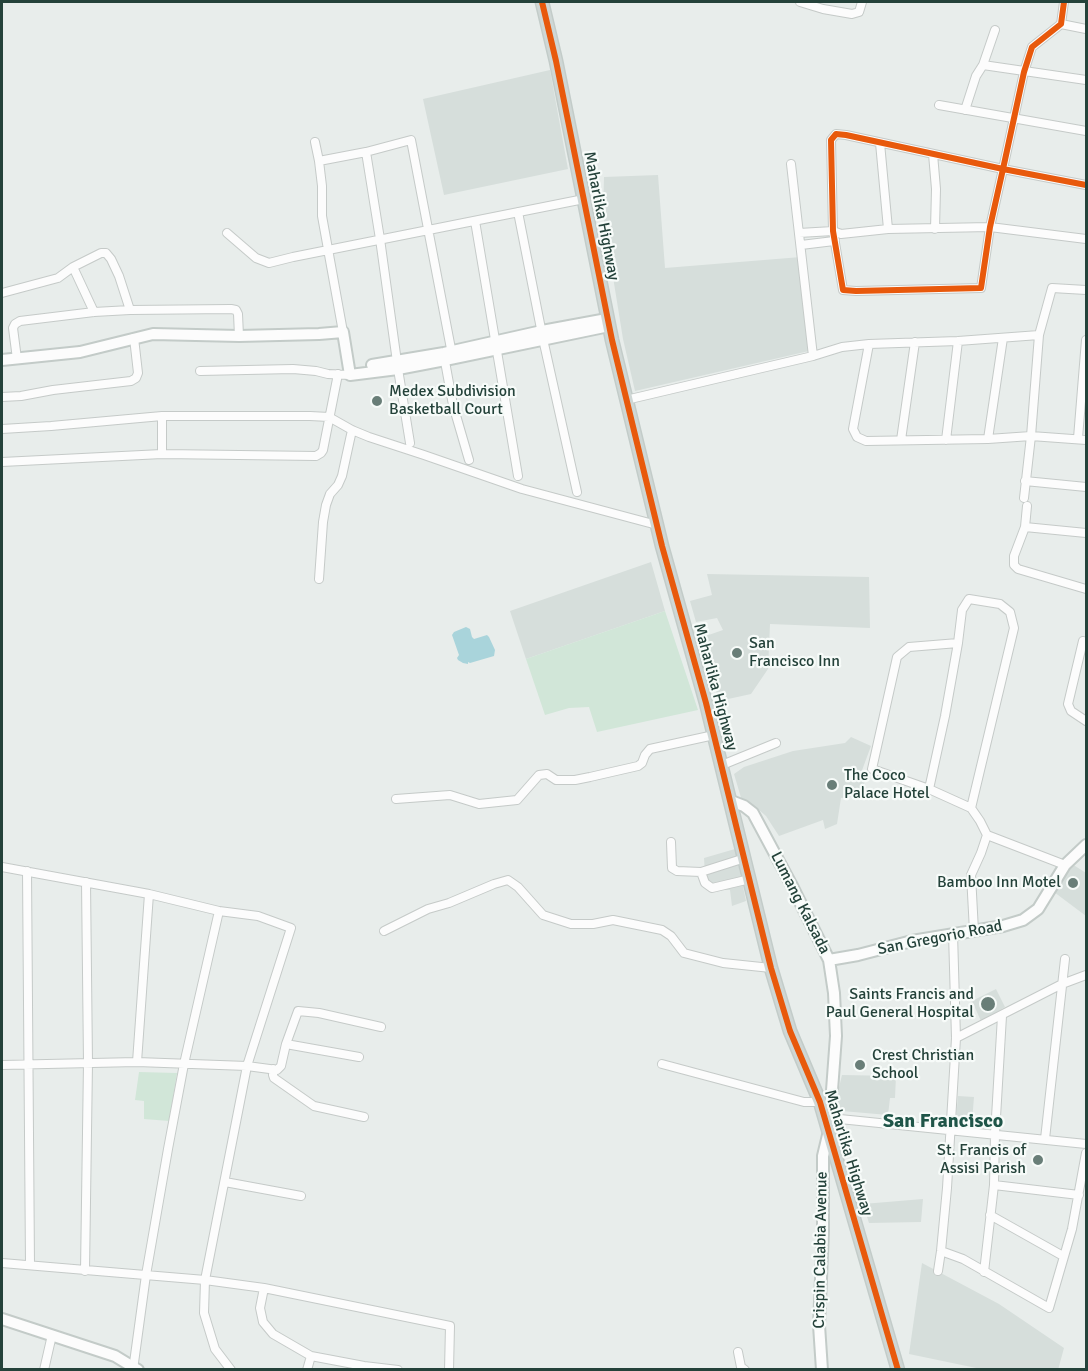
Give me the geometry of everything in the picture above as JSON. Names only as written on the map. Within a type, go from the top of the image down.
[{"type":"main road","name":"Maharlika Highway","points":[[542,2],[626,400],[657,525],[722,765],[771,969],[790,1031],[829,1124],[898,1370]]},
{"type":"street","points":[[800,2],[852,14],[859,12],[862,2]]},
{"type":"street","points":[[1065,2],[1061,24],[1032,47],[1024,72],[1003,169],[990,227],[981,288],[843,290],[833,231],[831,140],[836,134],[846,135],[1003,169],[1086,185]]},
{"type":"street","points":[[1061,24],[1086,29]]},
{"type":"street","points":[[965,110],[995,30]]},
{"type":"street","points":[[983,65],[1086,80]]},
{"type":"street","points":[[939,105],[1086,131]]},
{"type":"street","points":[[319,161],[411,140],[429,230],[453,405],[469,460]]},
{"type":"street","points":[[2,462],[162,454],[316,456],[321,453],[329,417],[345,373],[343,332],[322,216],[322,186],[315,142]]},
{"type":"street","points":[[880,143],[888,229]]},
{"type":"street","points":[[366,152],[410,444]]},
{"type":"street","points":[[933,154],[936,189],[935,229]]},
{"type":"street","points":[[791,164],[813,356]]},
{"type":"street","points":[[227,233],[256,258],[269,264],[380,239],[584,199]]},
{"type":"street","points":[[518,212],[542,335],[577,492]]},
{"type":"street","points":[[475,221],[518,476]]},
{"type":"street","points":[[799,233],[833,231],[841,234],[888,229],[990,227],[1086,239]]},
{"type":"street","points":[[801,245],[834,241],[841,234]]},
{"type":"street","points":[[2,293],[58,278],[74,267],[101,253],[106,253],[119,276],[130,310]]},
{"type":"street","points":[[74,267],[94,312]]},
{"type":"street","points":[[1086,290],[1052,288],[1040,335],[1025,481],[1025,527],[1014,556],[1014,565],[1018,569],[1086,588]]},
{"type":"street","points":[[17,359],[13,328],[15,324],[20,321],[94,312],[231,309],[236,310],[238,314],[239,336]]},
{"type":"street","points":[[200,371],[293,369],[345,373],[448,356],[608,322]]},
{"type":"street","points":[[2,360],[80,352],[153,334],[239,336],[343,332]]},
{"type":"street","points":[[626,400],[813,356],[842,347],[1040,335]]},
{"type":"street","points":[[2,397],[131,381],[138,373],[134,338]]},
{"type":"street","points":[[988,439],[1003,338]]},
{"type":"street","points":[[869,344],[853,429],[857,437],[866,441],[1031,436],[1082,439],[1086,340]]},
{"type":"street","points":[[946,440],[958,341]]},
{"type":"street","points":[[901,440],[915,342]]},
{"type":"street","points":[[162,416],[162,454]]},
{"type":"street","points":[[2,429],[162,416],[329,417],[369,437],[522,489],[657,525]]},
{"type":"street","points":[[319,579],[326,505],[330,494],[342,476],[352,430]]},
{"type":"street","points":[[1025,481],[1086,487]]},
{"type":"street","points":[[1025,527],[1086,533]]},
{"type":"street","points":[[928,789],[945,716],[962,610],[969,599],[1000,604],[1010,612],[1014,628],[971,808]]},
{"type":"street","points":[[1083,641],[1068,704],[1071,711],[1086,721]]},
{"type":"street","points":[[958,643],[909,647],[897,657],[872,769],[928,789],[971,808],[980,820],[987,836],[971,875],[974,931]]},
{"type":"street","points":[[396,799],[450,795],[479,804],[517,800],[539,775],[547,774],[556,780],[575,780],[638,766],[650,749],[714,735]]},
{"type":"street","points":[[722,765],[776,743]]},
{"type":"street","name":"Lumang Kalsada","points":[[731,801],[744,806],[753,813],[829,960],[834,993],[836,1036],[829,1124]]},
{"type":"street","points":[[987,836],[1065,865]]},
{"type":"street","points":[[671,842],[672,868],[677,871],[701,872],[745,858]]},
{"type":"street","name":"San Gregorio Road","points":[[829,960],[912,941],[1003,926],[1023,920],[1038,909],[1065,865],[1086,845]]},
{"type":"street","points":[[2,867],[149,894],[219,911],[258,916],[291,928],[247,1066],[205,1280],[204,1313],[215,1349],[231,1370]]},
{"type":"street","points":[[27,871],[30,1265]]},
{"type":"street","points":[[701,872],[705,884],[712,888],[750,879]]},
{"type":"street","points":[[384,931],[428,909],[508,880],[518,887],[543,915],[571,924],[593,924],[613,920],[662,930],[671,936],[684,953],[723,963],[771,969]]},
{"type":"street","points":[[85,1271],[86,882]]},
{"type":"street","points":[[137,1062],[149,894]]},
{"type":"street","points":[[2,1319],[115,1356],[135,1369],[146,1275],[184,1064],[219,911]]},
{"type":"street","points":[[938,1271],[951,1130],[956,1038],[953,933]]},
{"type":"street","points":[[1045,1139],[1065,959]]},
{"type":"street","points":[[956,1038],[1062,984],[1086,975]]},
{"type":"street","points":[[2,1065],[137,1062],[247,1066],[277,1070],[281,1066],[298,1011],[319,1013],[381,1028]]},
{"type":"street","points":[[984,1272],[994,1185],[1002,1016]]},
{"type":"street","points":[[286,1044],[359,1057]]},
{"type":"street","points":[[662,1064],[804,1102],[820,1102]]},
{"type":"street","points":[[273,1069],[274,1078],[314,1106],[364,1117]]},
{"type":"street","points":[[829,1124],[951,1130],[1086,1144]]},
{"type":"street","name":"Crispin Calabia Avenue","points":[[822,1370],[819,1325],[823,1156],[829,1124]]},
{"type":"street","points":[[941,1251],[963,1259],[1048,1308],[1072,1229],[1086,1153]]},
{"type":"street","points":[[225,1182],[301,1196]]},
{"type":"street","points":[[994,1185],[1079,1195]]},
{"type":"street","points":[[990,1215],[1063,1256]]},
{"type":"street","points":[[2,1263],[205,1280],[264,1288],[450,1326],[449,1370]]},
{"type":"street","points":[[264,1288],[260,1308],[262,1322],[273,1334],[311,1356],[398,1370]]},
{"type":"street","points":[[44,1370],[52,1335]]},
{"type":"street","points":[[738,1352],[741,1367],[745,1370]]},
{"type":"street","points":[[307,1370],[311,1356]]},
{"type":"shaded area","points":[[550,70],[568,169],[444,195],[423,99]]},
{"type":"shaded area","points":[[658,175],[665,268],[801,257],[809,351],[635,391],[623,339],[603,215],[604,177]]},
{"type":"shaded area","points":[[651,562],[665,611],[526,659],[510,611]]},
{"type":"shaded area","points":[[707,574],[869,577],[870,628],[770,624],[768,669],[751,694],[719,701],[700,638],[723,630],[717,618],[696,622],[690,601],[712,595]]},
{"type":"shaded area","name":"The Coco Palace Hotel","points":[[851,737],[871,746],[861,773],[868,773],[860,795],[841,798],[837,824],[825,829],[823,820],[779,836],[766,816],[751,803],[742,801],[734,774],[744,767],[793,751],[845,743]]},
{"type":"shaded area","points":[[735,849],[746,901],[732,906],[730,890],[706,890],[704,858]]},
{"type":"shaded area","name":"Bamboo Inn Motel","points":[[1072,864],[1086,873],[1086,916],[1054,892]]},
{"type":"shaded area","name":"Saints Francis and Paul General Hospital","points":[[996,989],[1005,1007],[981,1021],[972,1001]]},
{"type":"shaded area","points":[[842,1075],[896,1076],[895,1098],[890,1098],[888,1115],[842,1111],[836,1100]]},
{"type":"shaded area","points":[[958,1096],[974,1097],[972,1122],[956,1120]]},
{"type":"shaded area","points":[[923,1199],[921,1222],[869,1223],[863,1204]]},
{"type":"shaded area","points":[[922,1263],[999,1304],[1064,1348],[1058,1370],[981,1369],[909,1354]]},
{"type":"green space","points":[[665,611],[698,710],[597,732],[589,707],[569,708],[545,715],[526,659]]},
{"type":"green space","points":[[139,1072],[177,1073],[169,1121],[144,1119],[144,1101],[135,1100]]},
{"type":"water","points":[[466,627],[470,629],[474,639],[487,635],[489,637],[495,650],[494,656],[468,662],[468,664],[458,660],[459,655],[452,635]]},
{"type":"cycle path","points":[[542,2],[612,340],[662,546],[706,703],[771,968],[790,1031],[820,1102],[898,1370]]},
{"type":"cycle path","points":[[1064,2],[1061,24],[1032,47],[1024,72],[1003,169],[990,227],[981,288],[843,290],[833,231],[831,140],[836,134],[846,135],[1003,169],[1086,185]]},
{"type":"place","name":"Medex Subdivision Basketball Court","points":[[377,401]]},
{"type":"place","name":"San Francisco Inn","points":[[737,653]]},
{"type":"place","name":"The Coco Palace Hotel","points":[[832,785]]},
{"type":"place","name":"Bamboo Inn Motel","points":[[1073,883]]},
{"type":"place","name":"Saints Francis and Paul General Hospital","points":[[988,1004]]},
{"type":"place","name":"Crest Christian School","points":[[860,1065]]},
{"type":"place","name":"St. Francis of Assisi Parish","points":[[1038,1160]]},
{"type":"district","name":"San Francisco","points":[[943,1122]]}]
